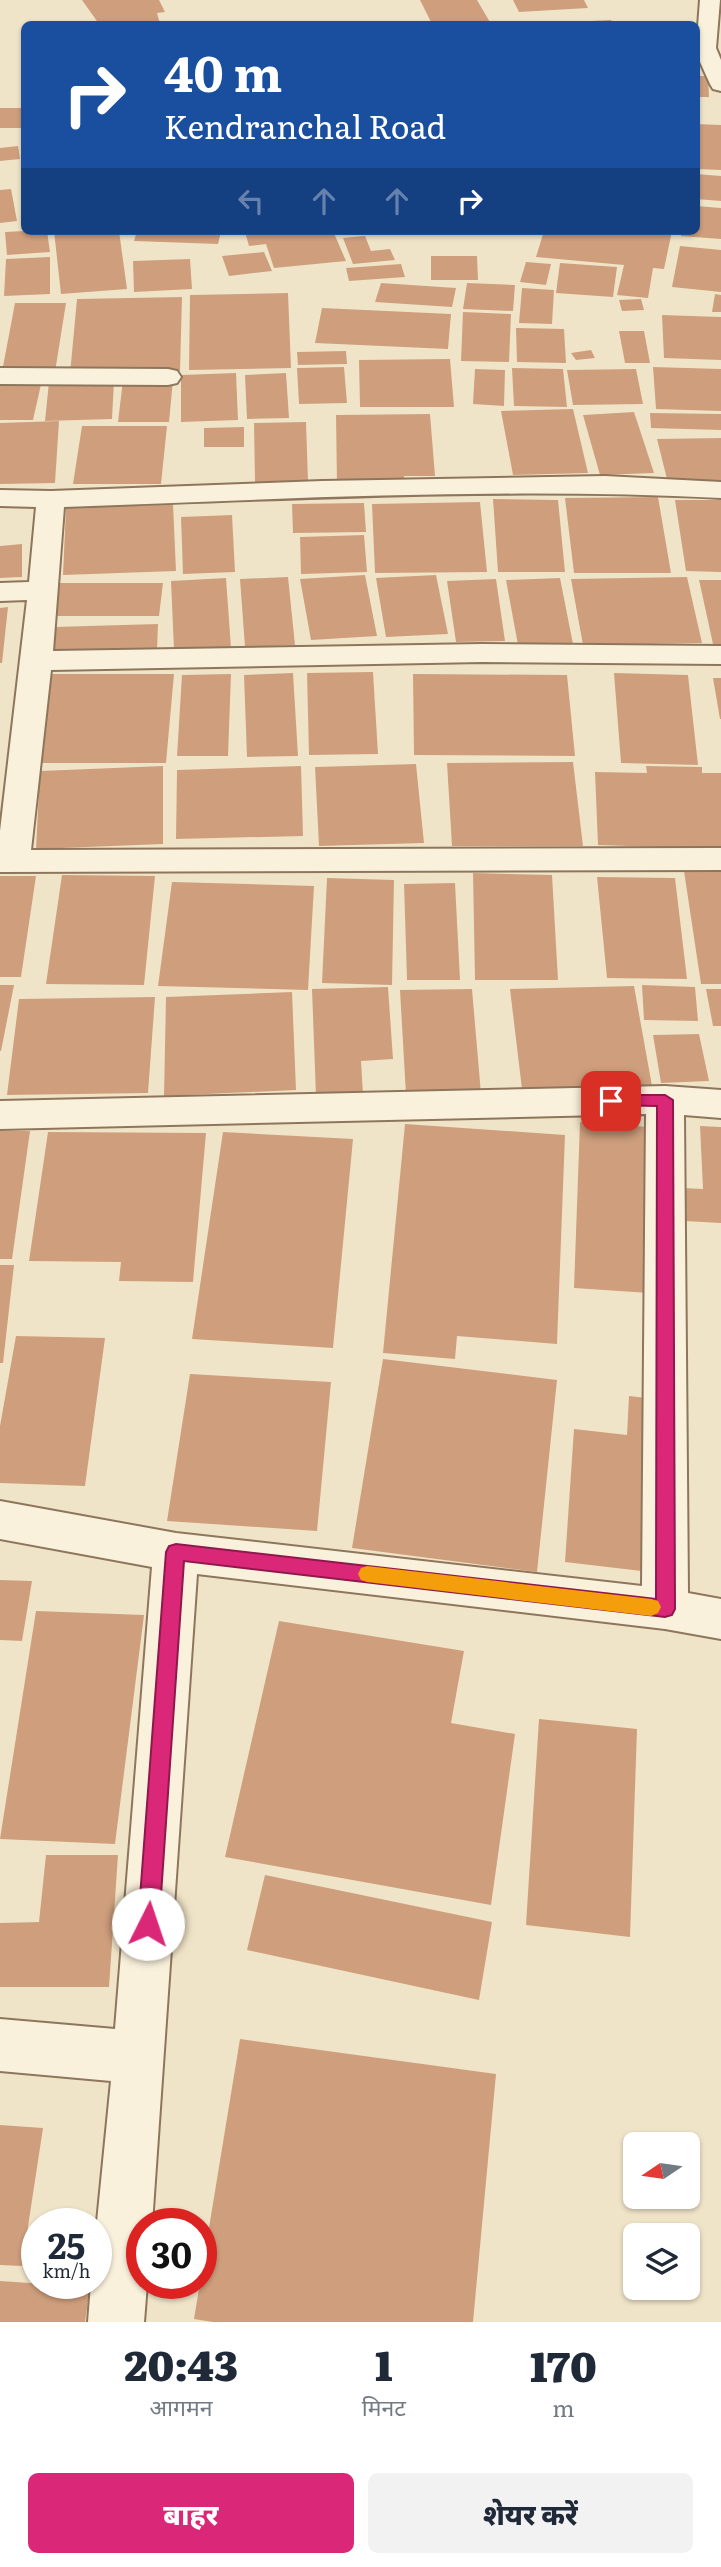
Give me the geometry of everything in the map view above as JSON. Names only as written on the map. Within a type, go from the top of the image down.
[{"type":"street","points":[[710,0],[707,48],[721,84]]},
{"type":"street","points":[[0,376],[168,377]]},
{"type":"street","points":[[0,498],[51,499],[322,489],[605,484],[721,490]]},
{"type":"street","points":[[51,499],[37,661],[7,862],[721,859]]},
{"type":"street","points":[[0,592],[41,591]]},
{"type":"street","points":[[37,661],[482,653],[721,654]]},
{"type":"street","points":[[665,1100],[665,1609]]},
{"type":"street","points":[[0,1115],[665,1100],[721,1104]]},
{"type":"street","points":[[0,1520],[176,1552],[665,1609],[721,1619]]},
{"type":"street","points":[[116,2322],[139,2057],[176,1552]]},
{"type":"street","points":[[0,2045],[139,2057]]},
{"type":"building","points":[[82,0],[159,0],[165,12],[157,13],[159,21],[97,21]]},
{"type":"building","points":[[420,0],[477,0],[489,21],[430,21]]},
{"type":"building","points":[[513,0],[584,0],[588,8],[519,12]]},
{"type":"building","points":[[700,76],[708,76],[709,97],[700,97]]},
{"type":"building","points":[[0,108],[21,108],[21,128],[0,128]]},
{"type":"building","points":[[700,124],[721,125],[721,170],[700,169]]},
{"type":"building","points":[[18,146],[20,159],[0,161],[0,148]]},
{"type":"building","points":[[700,174],[721,176],[721,201],[700,199]]},
{"type":"building","points":[[11,189],[17,221],[0,223],[0,190]]},
{"type":"building","points":[[700,206],[721,208],[721,239],[681,236],[700,235]]},
{"type":"building","points":[[5,232],[48,235],[50,252],[7,255]]},
{"type":"building","points":[[54,235],[120,235],[127,289],[61,294]]},
{"type":"building","points":[[136,235],[220,235],[218,244],[134,241]]},
{"type":"building","points":[[246,235],[335,235],[346,261],[274,268],[266,244],[249,246]]},
{"type":"building","points":[[543,235],[671,235],[664,269],[653,268],[648,298],[617,295],[624,265],[536,257]]},
{"type":"building","points":[[365,236],[371,251],[390,249],[395,260],[353,264],[343,238]]},
{"type":"building","points":[[680,246],[721,250],[721,292],[672,287]]},
{"type":"building","points":[[264,252],[272,271],[229,276],[222,256]]},
{"type":"building","points":[[431,256],[477,256],[478,280],[431,280]]},
{"type":"building","points":[[50,257],[50,294],[4,296],[6,259]]},
{"type":"building","points":[[190,259],[192,289],[134,292],[133,261]]},
{"type":"building","points":[[526,262],[551,264],[546,285],[520,282]]},
{"type":"building","points":[[560,263],[617,267],[613,297],[556,293]]},
{"type":"building","points":[[401,264],[405,277],[349,281],[346,268]]},
{"type":"building","points":[[381,283],[456,288],[452,307],[375,302]]},
{"type":"building","points":[[467,283],[515,285],[513,311],[463,309]]},
{"type":"building","points":[[522,288],[554,290],[552,324],[519,323]]},
{"type":"building","points":[[288,293],[291,368],[189,370],[190,295]]},
{"type":"building","points":[[715,294],[721,295],[721,312],[712,312]]},
{"type":"building","points":[[182,297],[180,371],[70,374],[77,299]]},
{"type":"building","points":[[641,299],[644,310],[622,311],[619,300]]},
{"type":"building","points":[[15,303],[66,303],[55,372],[2,372]]},
{"type":"building","points":[[322,308],[451,314],[448,349],[315,343]]},
{"type":"building","points":[[463,312],[511,314],[509,362],[461,361]]},
{"type":"building","points":[[662,315],[721,317],[721,360],[664,358]]},
{"type":"building","points":[[516,328],[564,329],[566,363],[517,362]]},
{"type":"building","points":[[619,331],[644,331],[650,363],[625,363]]},
{"type":"building","points":[[591,350],[595,358],[576,360],[571,353]]},
{"type":"building","points":[[346,351],[347,364],[298,365],[297,352]]},
{"type":"building","points":[[450,359],[454,407],[360,407],[359,360]]},
{"type":"building","points":[[344,367],[347,403],[299,404],[297,368]]},
{"type":"building","points":[[653,367],[721,369],[721,411],[656,409]]},
{"type":"building","points":[[512,368],[563,369],[567,407],[514,406]]},
{"type":"building","points":[[475,369],[505,370],[504,406],[473,404]]},
{"type":"building","points":[[636,369],[643,404],[573,405],[567,370]]},
{"type":"building","points":[[236,373],[238,420],[181,422],[181,375]]},
{"type":"building","points":[[286,373],[289,418],[247,419],[245,375]]},
{"type":"building","points":[[0,380],[42,380],[33,420],[0,420]]},
{"type":"building","points":[[123,380],[173,380],[169,422],[118,422]]},
{"type":"building","points":[[114,381],[112,419],[45,421],[49,382]]},
{"type":"building","points":[[573,409],[588,473],[513,475],[501,411]]},
{"type":"building","points":[[634,412],[654,473],[600,475],[583,415]]},
{"type":"building","points":[[650,413],[721,414],[721,430],[651,428]]},
{"type":"building","points":[[430,414],[435,476],[404,476],[404,484],[337,485],[336,415]]},
{"type":"building","points":[[59,421],[55,483],[0,484],[0,423]]},
{"type":"building","points":[[306,422],[308,481],[255,482],[254,423]]},
{"type":"building","points":[[82,426],[167,426],[161,484],[73,484]]},
{"type":"building","points":[[244,427],[244,447],[204,447],[204,428]]},
{"type":"building","points":[[721,438],[721,481],[668,483],[657,439]]},
{"type":"building","points":[[658,497],[671,573],[574,573],[565,498]]},
{"type":"building","points":[[493,499],[558,500],[565,572],[498,572]]},
{"type":"building","points":[[675,500],[721,500],[721,572],[686,571]]},
{"type":"building","points":[[480,502],[487,572],[375,573],[372,504]]},
{"type":"building","points":[[364,503],[366,532],[293,533],[292,504]]},
{"type":"building","points":[[173,504],[176,571],[63,575],[66,508]]},
{"type":"building","points":[[232,515],[235,572],[183,574],[181,517]]},
{"type":"building","points":[[364,535],[367,572],[301,574],[300,537]]},
{"type":"building","points":[[22,544],[22,577],[0,578],[0,546]]},
{"type":"building","points":[[365,575],[377,636],[311,640],[300,579]]},
{"type":"building","points":[[436,575],[448,634],[386,637],[376,578]]},
{"type":"building","points":[[288,577],[295,645],[245,647],[240,579]]},
{"type":"building","points":[[687,577],[702,643],[583,645],[571,579]]},
{"type":"building","points":[[226,578],[231,648],[174,650],[171,581]]},
{"type":"building","points":[[560,578],[573,644],[518,645],[506,580]]},
{"type":"building","points":[[496,579],[505,641],[456,642],[447,581]]},
{"type":"building","points":[[699,580],[721,580],[721,644],[713,644]]},
{"type":"building","points":[[53,583],[163,583],[159,616],[47,616]]},
{"type":"building","points":[[8,607],[2,663],[0,663],[0,608]]},
{"type":"building","points":[[158,624],[157,650],[53,653],[54,627]]},
{"type":"building","points":[[373,672],[378,754],[309,755],[307,673]]},
{"type":"building","points":[[293,673],[298,756],[247,757],[244,675]]},
{"type":"building","points":[[614,673],[688,675],[698,765],[621,763]]},
{"type":"building","points":[[48,674],[174,674],[166,763],[35,763]]},
{"type":"building","points":[[231,674],[228,756],[177,756],[182,675]]},
{"type":"building","points":[[413,674],[567,675],[575,756],[414,755]]},
{"type":"building","points":[[713,678],[721,678],[721,719],[720,719]]},
{"type":"building","points":[[573,762],[583,846],[452,846],[447,763]]},
{"type":"building","points":[[416,764],[424,843],[319,846],[315,767]]},
{"type":"building","points":[[163,766],[163,844],[36,849],[40,771]]},
{"type":"building","points":[[301,766],[303,836],[176,839],[177,770]]},
{"type":"building","points":[[646,766],[702,767],[702,773],[721,773],[721,849],[598,845],[595,772],[647,773]]},
{"type":"building","points":[[684,871],[721,871],[721,984],[701,984]]},
{"type":"building","points":[[473,873],[552,875],[558,980],[475,980]]},
{"type":"building","points":[[62,875],[155,876],[144,985],[46,984]]},
{"type":"building","points":[[0,876],[36,876],[21,977],[0,977]]},
{"type":"building","points":[[597,877],[675,878],[687,979],[607,978]]},
{"type":"building","points":[[327,878],[394,880],[392,985],[322,983]]},
{"type":"building","points":[[172,882],[314,886],[308,990],[158,986]]},
{"type":"building","points":[[455,883],[460,980],[407,980],[404,884]]},
{"type":"building","points":[[0,985],[14,985],[1,1051],[0,1051]]},
{"type":"building","points":[[642,985],[695,987],[698,1021],[644,1020]]},
{"type":"building","points":[[634,986],[652,1086],[522,1089],[510,989]]},
{"type":"building","points":[[388,987],[393,1059],[361,1061],[363,1094],[316,1096],[312,989]]},
{"type":"building","points":[[472,989],[481,1094],[406,1095],[400,990]]},
{"type":"building","points":[[706,989],[721,989],[721,1026],[713,1026]]},
{"type":"building","points":[[292,992],[296,1090],[164,1096],[166,997]]},
{"type":"building","points":[[155,997],[148,1093],[7,1095],[19,999]]},
{"type":"building","points":[[699,1034],[709,1081],[661,1083],[653,1035]]},
{"type":"building","points":[[580,1122],[649,1127],[649,1293],[574,1288]]},
{"type":"building","points":[[405,1124],[565,1135],[557,1344],[457,1336],[455,1359],[383,1353]]},
{"type":"building","points":[[700,1126],[721,1127],[721,1223],[685,1221],[683,1188],[703,1189]]},
{"type":"building","points":[[0,1131],[30,1131],[12,1259],[0,1259]]},
{"type":"building","points":[[48,1132],[206,1133],[193,1282],[119,1281],[121,1262],[29,1261]]},
{"type":"building","points":[[223,1132],[353,1139],[333,1348],[192,1339]]},
{"type":"building","points":[[0,1265],[14,1265],[3,1363],[0,1363]]},
{"type":"building","points":[[16,1336],[105,1338],[85,1486],[0,1483],[0,1426]]},
{"type":"building","points":[[383,1359],[557,1380],[537,1572],[352,1548]]},
{"type":"building","points":[[190,1374],[331,1382],[317,1531],[167,1521]]},
{"type":"building","points":[[629,1396],[673,1401],[667,1574],[565,1562],[574,1429],[627,1435]]},
{"type":"building","points":[[0,1580],[32,1581],[22,1641],[0,1640]]},
{"type":"building","points":[[36,1611],[144,1615],[115,1844],[0,1839]]},
{"type":"building","points":[[279,1621],[464,1651],[451,1723],[515,1734],[491,1905],[225,1857]]},
{"type":"building","points":[[539,1719],[637,1729],[630,1937],[526,1925]]},
{"type":"building","points":[[46,1855],[118,1855],[109,1987],[0,1987],[0,1923],[39,1922]]},
{"type":"building","points":[[265,1875],[492,1922],[479,2000],[247,1950]]},
{"type":"building","points":[[240,2039],[496,2074],[473,2322],[213,2322],[194,2319],[197,2299],[217,2299],[217,2208],[212,2208]]},
{"type":"building","points":[[0,2125],[43,2128],[31,2208],[21,2208],[21,2266],[0,2265]]},
{"type":"building","points":[[0,2281],[21,2282],[21,2299],[88,2299],[85,2322],[0,2322]]},
{"type":"slow traffic","points":[[367,1574],[651,1607]]},
{"type":"route","points":[[148,1924],[176,1552],[665,1609],[665,1100],[611,1101]]}]
